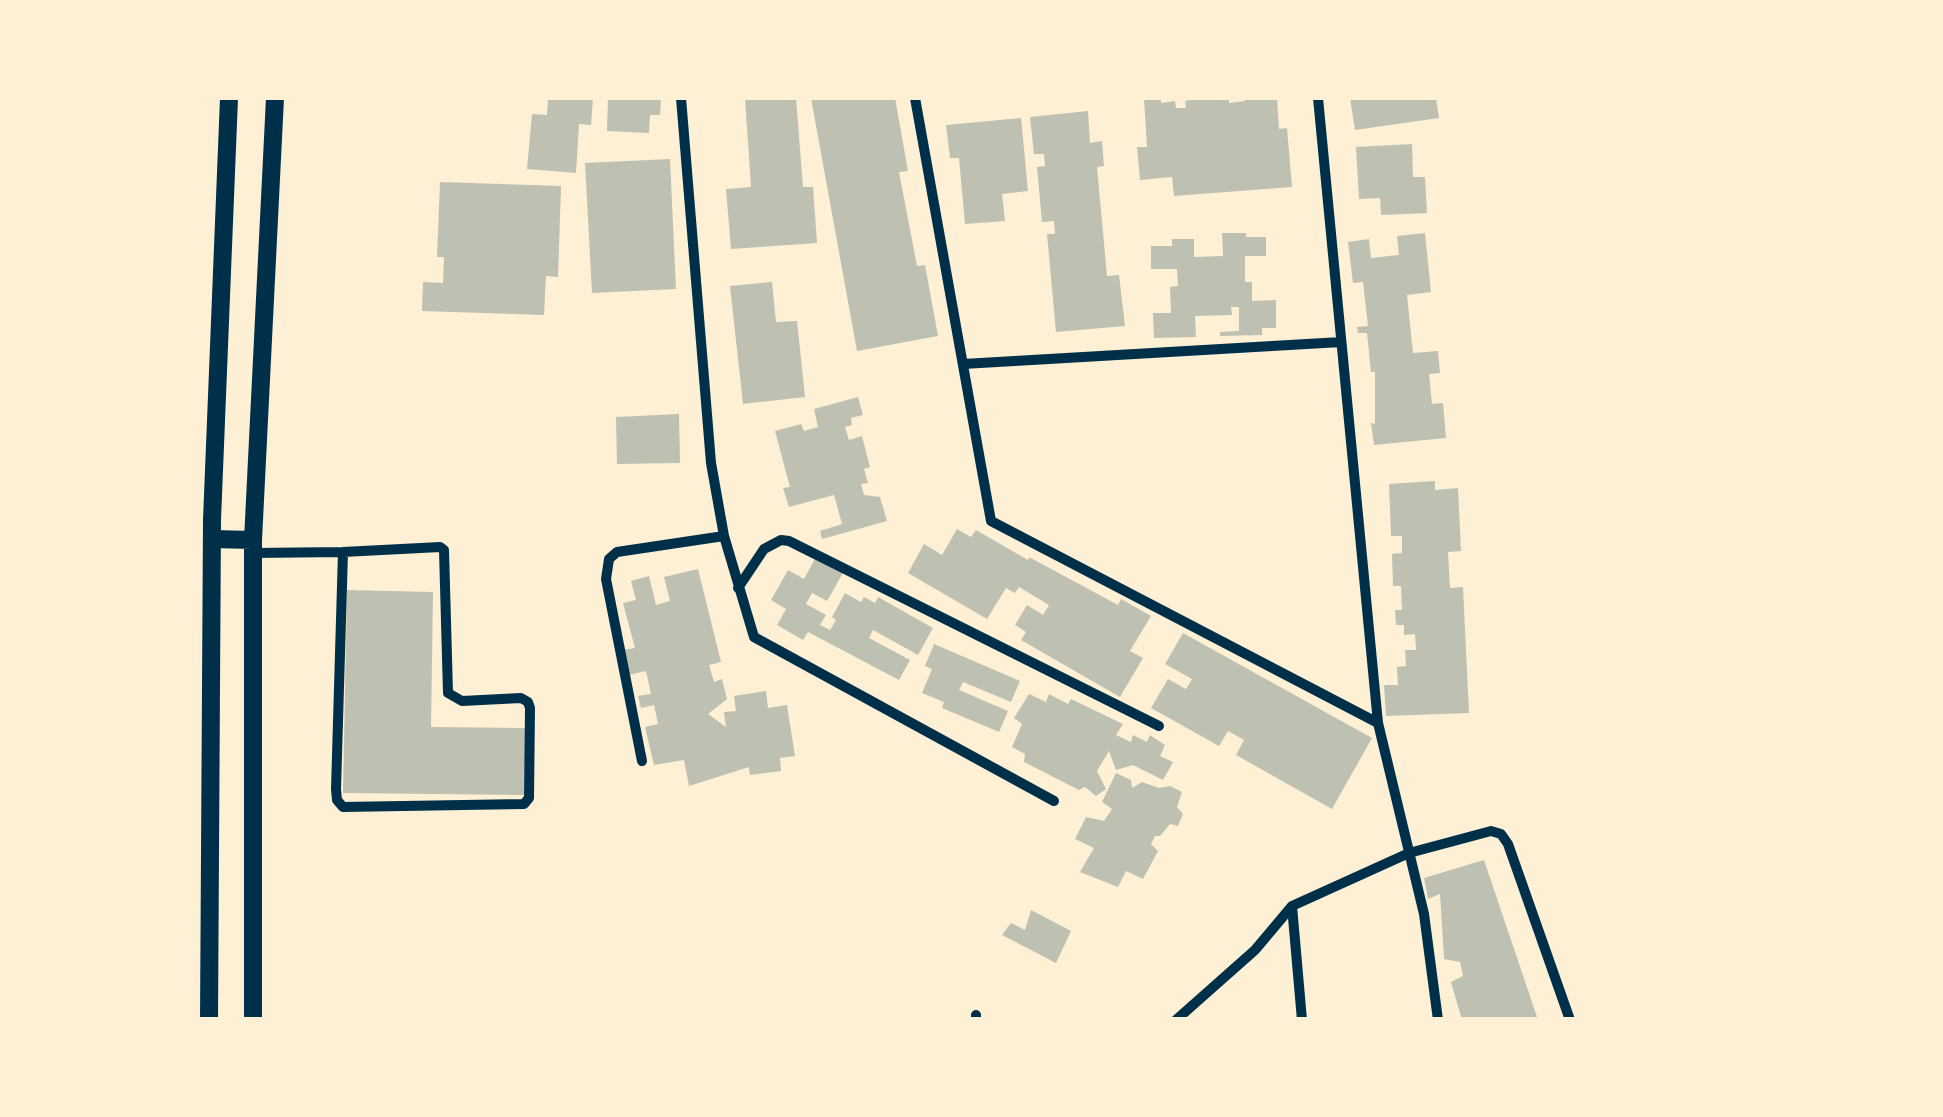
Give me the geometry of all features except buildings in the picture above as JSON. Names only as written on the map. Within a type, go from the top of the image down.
[{"type":"street","points":[[208,1020],[212,539],[229,98]]},
{"type":"street","points":[[254,1020],[253,547],[275,98]]},
{"type":"street","points":[[681,98],[711,462],[724,536],[754,637],[1054,801]]},
{"type":"street","points":[[915,98],[991,521],[1378,723]]},
{"type":"street","points":[[1318,98],[1378,723],[1424,914],[1438,1020]]},
{"type":"street","points":[[963,364],[1341,342]]},
{"type":"street","points":[[642,761],[606,578],[610,558],[617,552],[724,536]]},
{"type":"street","points":[[212,539],[253,547],[344,552],[440,547],[444,550],[448,693],[462,700],[522,698],[528,702],[529,798],[524,804],[344,807],[337,800],[344,552]]},
{"type":"street","points":[[738,588],[764,548],[781,540],[789,542],[1159,726]]},
{"type":"street","points":[[1176,1020],[1255,950],[1292,906],[1409,853],[1491,831],[1501,834],[1508,844],[1570,1020]]},
{"type":"street","points":[[1292,906],[1302,1020]]}]
